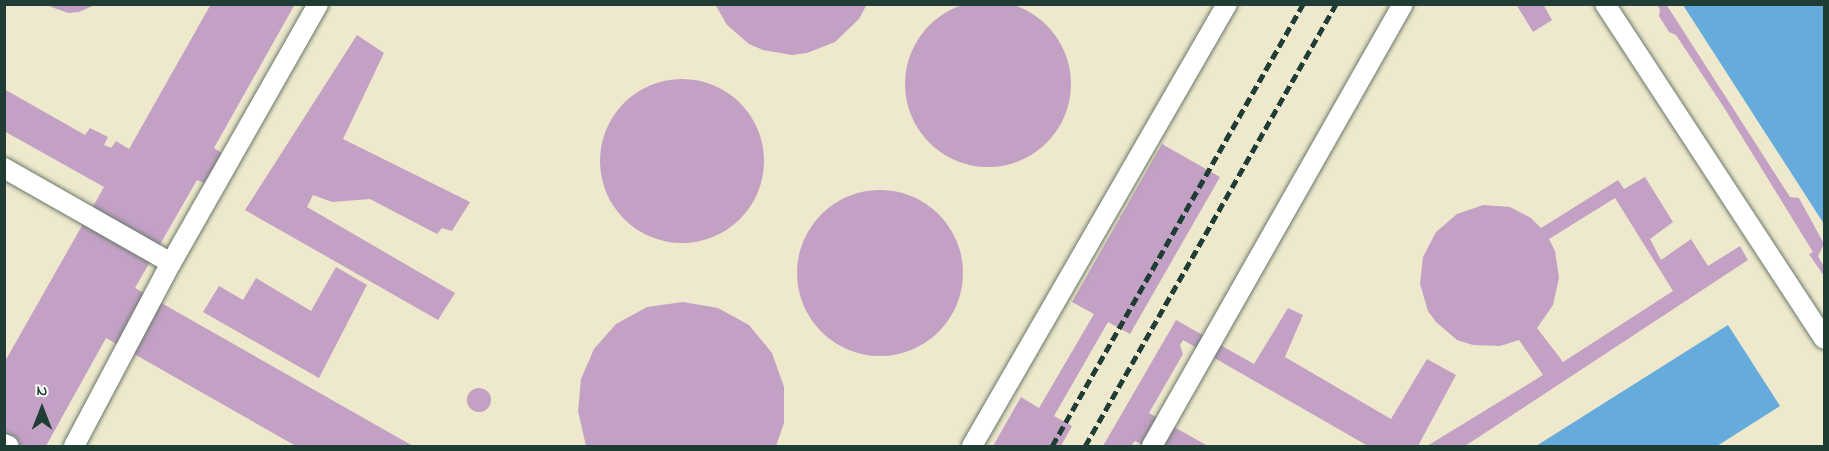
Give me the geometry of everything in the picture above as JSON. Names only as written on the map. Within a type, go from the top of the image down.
[{"type":"lane","points":[[74,447],[171,263],[318,4]]},
{"type":"lane","points":[[972,447],[1227,4]]},
{"type":"lane","points":[[1152,447],[1403,4]]},
{"type":"lane","points":[[1605,4],[1824,339]]},
{"type":"lane","points":[[4,168],[171,263]]},
{"type":"lane","points":[[4,444],[9,447]]},
{"type":"water","points":[[1683,5],[1824,5],[1824,224]]},
{"type":"water","points":[[1728,325],[1780,406],[1717,446],[1536,446]]},
{"type":"building","points":[[988,1],[1020,8],[1034,15],[1046,26],[1057,38],[1064,52],[1071,84],[1064,116],[1057,130],[1046,142],[1034,153],[1020,160],[988,167],[956,160],[942,153],[930,142],[919,130],[912,116],[905,84],[912,52],[919,38],[930,26],[942,15],[956,8]]},
{"type":"building","points":[[43,4],[97,4],[79,12],[68,13]]},
{"type":"building","points":[[211,4],[295,4],[214,148],[223,154],[206,184],[197,180],[135,288],[413,446],[296,446],[106,338],[46,446],[4,446],[4,363],[104,187],[4,131],[4,89],[85,135],[90,128],[108,137],[104,145],[111,148],[116,141],[129,149]]},
{"type":"building","points":[[715,4],[867,4],[859,19],[835,42],[807,53],[792,55],[763,50],[749,44],[727,25]]},
{"type":"building","points":[[1516,4],[1543,4],[1552,20],[1533,32]]},
{"type":"building","points":[[1657,4],[1666,4],[1790,197],[1799,198],[1824,244],[1818,256],[1824,267],[1824,276],[1809,254],[1813,252],[1723,106],[1676,35],[1669,32],[1659,16],[1660,10]]},
{"type":"building","points":[[357,35],[384,53],[343,139],[470,202],[452,231],[442,228],[437,234],[370,199],[332,202],[313,195],[307,207],[455,293],[438,320],[245,210]]},
{"type":"building","points":[[682,79],[713,85],[740,103],[758,130],[764,161],[758,192],[740,219],[713,237],[682,243],[651,237],[624,219],[606,192],[600,161],[606,130],[624,103],[651,85]]},
{"type":"building","points":[[1162,144],[1220,177],[1130,334],[1108,322],[1054,416],[1072,426],[1061,446],[993,446],[1021,397],[1039,408],[1094,314],[1072,302]]},
{"type":"building","points":[[1645,177],[1673,222],[1650,239],[1661,260],[1691,239],[1708,266],[1740,246],[1748,260],[1465,446],[1427,446],[1543,375],[1519,340],[1500,346],[1473,345],[1457,340],[1436,322],[1428,311],[1420,284],[1423,257],[1436,232],[1457,214],[1483,205],[1510,207],[1531,218],[1541,228],[1618,180],[1624,189]],"holes":[[[1615,198],[1673,291],[1563,362],[1537,328],[1553,305],[1559,278],[1555,251],[1549,239]]]},
{"type":"building","points":[[880,190],[912,197],[939,214],[956,241],[963,273],[956,305],[939,332],[912,349],[880,356],[848,349],[821,332],[804,305],[797,273],[804,241],[821,214],[848,197]]},
{"type":"building","points":[[336,267],[367,285],[319,378],[203,312],[219,286],[243,300],[256,278],[311,311]]},
{"type":"building","points":[[683,302],[718,308],[749,325],[772,353],[784,387],[784,423],[776,446],[586,446],[578,411],[581,379],[594,349],[616,324],[647,307]]},
{"type":"building","points":[[1288,308],[1303,315],[1285,357],[1391,419],[1427,359],[1456,375],[1418,446],[1368,446],[1183,340],[1180,345],[1183,354],[1149,413],[1208,446],[1145,446],[1135,441],[1131,446],[1103,446],[1176,320],[1254,364]]},
{"type":"building","points":[[479,388],[484,389],[490,395],[490,405],[484,411],[479,412],[474,411],[468,405],[467,400],[468,395],[474,389]]},
{"type":"railway","points":[[1052,446],[1303,4]]},
{"type":"railway","points":[[1085,446],[1336,4]]}]
